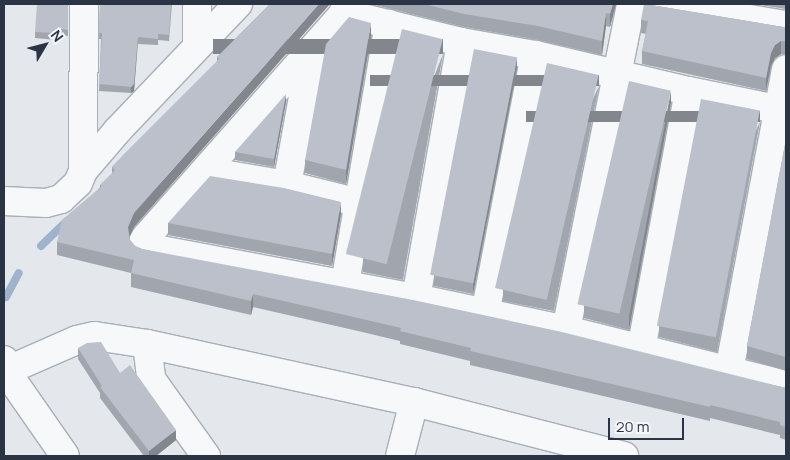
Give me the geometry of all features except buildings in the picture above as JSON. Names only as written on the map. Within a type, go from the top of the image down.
[{"type":"street","points":[[4,201],[46,203],[60,198],[78,184],[83,171],[84,4]]},
{"type":"street","points":[[197,4],[198,45]]},
{"type":"street","points":[[83,171],[238,4]]},
{"type":"street","points":[[566,330],[618,74],[630,4]]},
{"type":"street","points":[[660,4],[786,25]]},
{"type":"street","points":[[782,110],[689,92],[535,55],[461,42],[389,24],[348,9],[143,242],[145,247],[345,284],[566,330],[786,385]]},
{"type":"street","points":[[345,284],[389,24]]},
{"type":"street","points":[[416,298],[461,42]]},
{"type":"street","points":[[287,185],[311,53]]},
{"type":"street","points":[[485,314],[535,55]]},
{"type":"street","points":[[729,370],[782,110],[786,69]]},
{"type":"street","points":[[641,350],[689,92]]},
{"type":"street","points":[[205,171],[287,185],[360,204]]},
{"type":"street","points":[[65,456],[5,369],[77,340],[95,336],[147,344],[414,402],[624,456]]},
{"type":"street","points":[[147,344],[151,379],[206,456]]},
{"type":"street","points":[[400,456],[414,402]]},
{"type":"waterway","points":[[41,246],[67,221]]},
{"type":"waterway","points":[[6,297],[19,273]]}]
